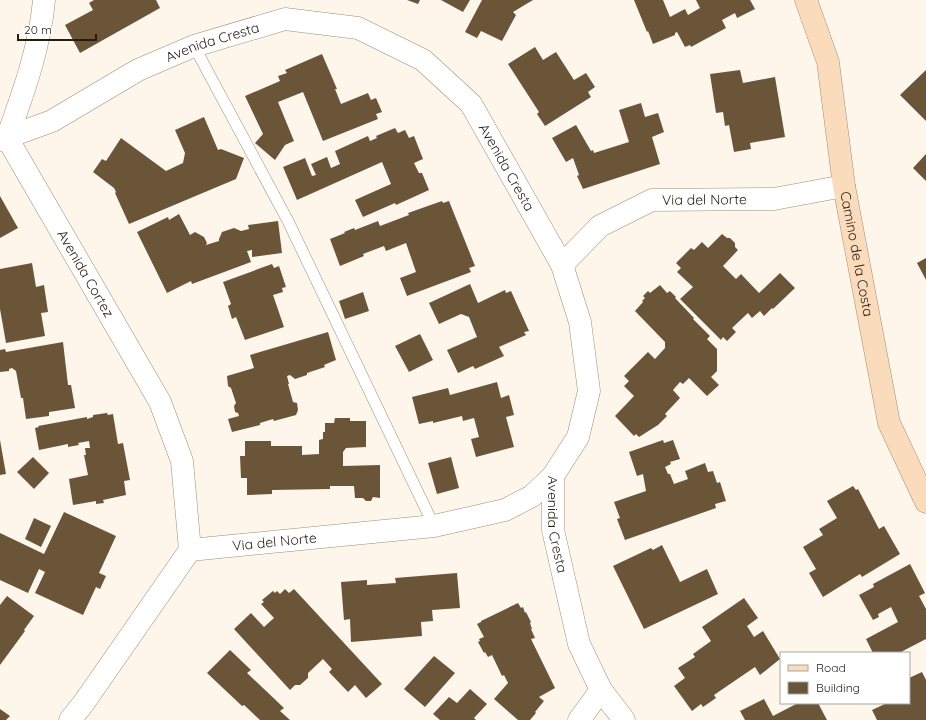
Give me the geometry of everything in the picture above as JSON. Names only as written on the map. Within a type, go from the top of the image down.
[{"type":"street","points":[[4,139],[26,88],[43,15],[44,0]]},
{"type":"street","name":"Camino de la Costa","points":[[806,0],[828,62],[844,186],[889,423],[926,502]]},
{"type":"street","name":"Avenida Cresta","points":[[4,139],[52,120],[138,70],[194,46],[285,19],[358,28],[423,60],[471,104],[562,266],[580,322],[589,391],[578,438],[553,476],[553,530],[579,644],[601,690],[624,720]]},
{"type":"street","name":"Avenida Cortez","points":[[4,139],[160,402],[182,461],[190,550]]},
{"type":"street","name":"Via del Norte","points":[[562,266],[600,226],[652,200],[774,199],[844,186]]},
{"type":"street","name":"Via del Norte","points":[[190,550],[434,526],[505,510],[532,496],[553,476]]},
{"type":"street","points":[[70,720],[83,704],[190,550]]},
{"type":"street","points":[[579,720],[601,690]]},
{"type":"lane","points":[[194,46],[288,221],[434,526]]},
{"type":"building","points":[[94,0],[156,0],[160,8],[80,53],[65,25],[93,10],[89,3]]},
{"type":"building","points":[[407,0],[420,0],[418,4]]},
{"type":"building","points":[[441,0],[470,0],[463,12]]},
{"type":"building","points":[[482,0],[533,0],[513,12],[516,15],[502,41],[481,31],[477,38],[465,32]]},
{"type":"building","points":[[634,0],[663,0],[670,17],[685,9],[688,15],[700,8],[696,0],[750,0],[755,9],[737,18],[735,13],[722,20],[726,28],[691,47],[690,45],[685,47],[677,32],[675,35],[653,44]]},
{"type":"building","points":[[535,47],[543,60],[556,52],[574,80],[586,73],[595,87],[588,92],[591,97],[545,126],[537,114],[539,112],[508,64]]},
{"type":"building","points":[[322,54],[337,89],[335,89],[341,104],[368,93],[371,100],[376,98],[382,112],[376,114],[378,119],[323,141],[303,92],[278,102],[294,141],[285,145],[275,160],[255,143],[263,134],[245,96],[280,81],[278,76],[287,73],[285,70]]},
{"type":"building","points":[[740,70],[743,83],[775,77],[785,137],[750,143],[751,149],[734,152],[729,125],[725,126],[723,112],[716,113],[710,74]]},
{"type":"building","points":[[926,70],[926,121],[900,95]]},
{"type":"building","points":[[641,103],[645,117],[658,113],[664,132],[652,137],[660,164],[583,189],[577,176],[579,175],[573,158],[566,162],[552,138],[576,125],[591,151],[593,150],[594,153],[629,142],[619,110]]},
{"type":"building","points":[[204,117],[218,150],[221,149],[244,158],[236,179],[129,224],[114,188],[93,172],[102,159],[106,161],[121,138],[166,171],[183,163],[185,153],[175,130]]},
{"type":"building","points":[[395,128],[398,133],[405,130],[409,138],[414,136],[423,159],[414,163],[419,173],[422,173],[429,190],[396,205],[395,203],[363,217],[355,200],[391,184],[382,162],[297,200],[283,167],[305,158],[312,176],[316,175],[311,164],[327,157],[331,168],[340,164],[335,151],[368,136],[370,141],[377,138],[376,136]]},
{"type":"building","points":[[926,154],[926,181],[913,168]]},
{"type":"building","points":[[0,196],[18,228],[0,238]]},
{"type":"building","points":[[442,201],[443,203],[449,201],[475,266],[469,268],[471,272],[407,296],[400,278],[416,272],[406,243],[386,251],[384,246],[363,254],[364,256],[340,266],[330,239],[354,228],[355,230],[378,221],[380,226],[409,215],[408,213]]},
{"type":"building","points":[[179,214],[190,235],[195,232],[204,237],[207,243],[206,245],[219,241],[222,232],[234,228],[241,231],[249,229],[248,225],[278,221],[282,253],[252,257],[252,250],[247,251],[251,262],[192,284],[191,281],[167,293],[137,232],[168,217],[169,220]]},
{"type":"building","points":[[722,234],[727,238],[730,238],[735,243],[735,247],[738,250],[723,266],[736,279],[741,274],[759,293],[780,273],[795,288],[764,316],[760,311],[752,318],[748,313],[732,328],[736,332],[727,341],[723,337],[721,340],[680,299],[693,287],[677,272],[681,268],[676,263],[691,248],[694,250],[702,242],[708,248]]},
{"type":"building","points":[[926,258],[926,280],[917,263]]},
{"type":"building","points":[[32,263],[36,287],[44,285],[48,312],[41,313],[45,336],[6,343],[0,309],[0,269]]},
{"type":"building","points":[[272,264],[274,268],[279,266],[286,287],[282,288],[283,292],[273,295],[284,327],[245,340],[236,317],[232,319],[228,306],[231,304],[223,282]]},
{"type":"building","points":[[470,284],[478,303],[505,290],[506,293],[511,291],[529,331],[524,332],[526,335],[499,347],[504,356],[475,369],[473,366],[458,373],[447,350],[477,337],[469,317],[461,314],[439,324],[429,303]]},
{"type":"building","points":[[660,285],[667,293],[670,291],[676,297],[675,298],[694,318],[693,319],[710,336],[707,339],[717,349],[717,371],[711,377],[719,385],[707,396],[689,378],[683,384],[680,382],[673,390],[680,398],[665,414],[667,416],[658,425],[639,437],[636,434],[634,436],[615,416],[634,396],[624,386],[629,381],[624,376],[648,352],[655,359],[665,348],[665,342],[635,311],[643,302],[642,301],[645,298],[643,296],[648,291],[650,293]]},
{"type":"building","points":[[363,292],[369,311],[345,319],[339,301]]},
{"type":"building","points":[[328,332],[336,360],[324,365],[325,367],[295,379],[290,375],[287,376],[293,402],[297,403],[298,410],[296,415],[274,421],[273,419],[260,423],[260,425],[232,432],[228,419],[239,416],[238,413],[235,412],[234,406],[236,403],[231,388],[228,386],[227,376],[254,368],[250,355]]},
{"type":"building","points":[[420,334],[433,360],[409,372],[395,346]]},
{"type":"building","points":[[63,342],[68,385],[71,385],[75,408],[49,412],[49,416],[26,419],[23,398],[21,398],[16,371],[12,368],[9,369],[9,371],[0,372],[0,350],[5,349],[6,352]]},
{"type":"building","points":[[497,382],[501,398],[509,395],[514,415],[506,417],[514,447],[476,457],[471,439],[479,437],[474,418],[463,421],[462,416],[433,423],[433,421],[419,424],[412,397],[448,388],[450,395]]},
{"type":"building","points":[[107,413],[108,415],[113,414],[118,444],[123,443],[130,480],[124,481],[126,495],[103,500],[104,503],[96,504],[96,501],[73,505],[69,479],[88,475],[84,455],[86,455],[85,448],[90,448],[89,441],[68,447],[68,444],[39,450],[35,428],[39,427],[38,426],[87,417],[87,419],[93,417],[93,415]]},
{"type":"building","points":[[335,418],[350,418],[350,421],[366,421],[366,447],[346,448],[343,452],[343,466],[380,465],[380,498],[373,497],[371,501],[366,501],[363,498],[355,498],[354,486],[330,486],[330,489],[272,490],[272,494],[247,495],[247,478],[241,478],[240,456],[245,456],[245,441],[271,441],[271,446],[302,446],[302,455],[319,454],[319,440],[323,439],[325,423],[334,423]]},
{"type":"building","points":[[0,440],[6,474],[0,475]]},
{"type":"building","points":[[663,440],[664,443],[673,440],[680,459],[670,462],[671,464],[665,467],[674,484],[688,479],[685,471],[705,463],[708,472],[713,471],[717,483],[720,482],[726,501],[715,504],[716,508],[625,540],[617,519],[620,518],[614,502],[646,491],[643,474],[637,476],[629,452]]},
{"type":"building","points":[[33,457],[49,473],[34,489],[17,472]]},
{"type":"building","points":[[451,457],[459,488],[437,494],[428,463]]},
{"type":"building","points":[[853,486],[856,490],[858,489],[879,529],[884,526],[900,554],[862,577],[860,574],[823,597],[809,573],[816,569],[803,547],[823,535],[819,529],[837,518],[827,501]]},
{"type":"building","points":[[64,512],[116,536],[99,573],[106,576],[100,589],[96,587],[83,615],[35,593],[45,572],[39,569],[28,593],[0,580],[0,533],[44,554]]},
{"type":"building","points":[[34,518],[51,526],[41,547],[25,539]]},
{"type":"building","points":[[662,545],[680,582],[707,569],[718,594],[644,629],[613,566],[651,548],[653,550]]},
{"type":"building","points":[[910,564],[925,593],[919,596],[926,609],[926,639],[901,652],[872,652],[866,639],[898,622],[891,607],[878,614],[879,617],[873,620],[859,595],[874,587],[873,584]]},
{"type":"building","points":[[457,573],[460,608],[432,610],[433,621],[421,622],[422,636],[351,642],[350,619],[344,620],[341,582],[367,580],[367,585],[396,583],[395,578]]},
{"type":"building","points":[[285,589],[289,593],[294,589],[382,684],[366,698],[355,685],[348,692],[329,672],[332,669],[323,659],[308,673],[308,678],[300,685],[295,685],[290,690],[234,629],[251,613],[264,627],[274,618],[261,604],[264,602],[262,600],[273,591],[275,593],[277,591],[280,594]]},
{"type":"building","points":[[7,596],[34,616],[0,665],[0,605]]},
{"type":"building","points":[[744,598],[758,618],[747,626],[754,637],[763,631],[780,659],[760,675],[755,667],[714,695],[716,698],[703,707],[701,704],[692,711],[674,686],[685,678],[678,668],[695,657],[693,654],[711,641],[702,627]]},
{"type":"building","points":[[518,603],[521,608],[523,607],[531,622],[531,629],[535,638],[531,639],[555,688],[539,697],[544,701],[530,720],[518,720],[494,699],[508,683],[504,675],[502,676],[492,655],[488,657],[478,642],[480,641],[479,639],[484,637],[477,624]]},
{"type":"building","points":[[230,650],[251,670],[247,673],[284,708],[280,711],[290,720],[260,720],[244,705],[242,706],[207,673]]},
{"type":"building","points":[[434,656],[455,673],[425,707],[404,689]]},
{"type":"building","points":[[922,672],[926,680],[926,720],[877,720],[872,710],[885,704],[910,704],[910,678]]},
{"type":"building","points":[[470,689],[487,704],[474,718],[476,720],[440,720],[433,714],[449,697],[457,703]]},
{"type":"building","points":[[764,699],[773,716],[796,704],[819,704],[827,720],[745,720],[740,711]]},
{"type":"building","points":[[0,709],[10,716],[6,720],[0,720]]}]
